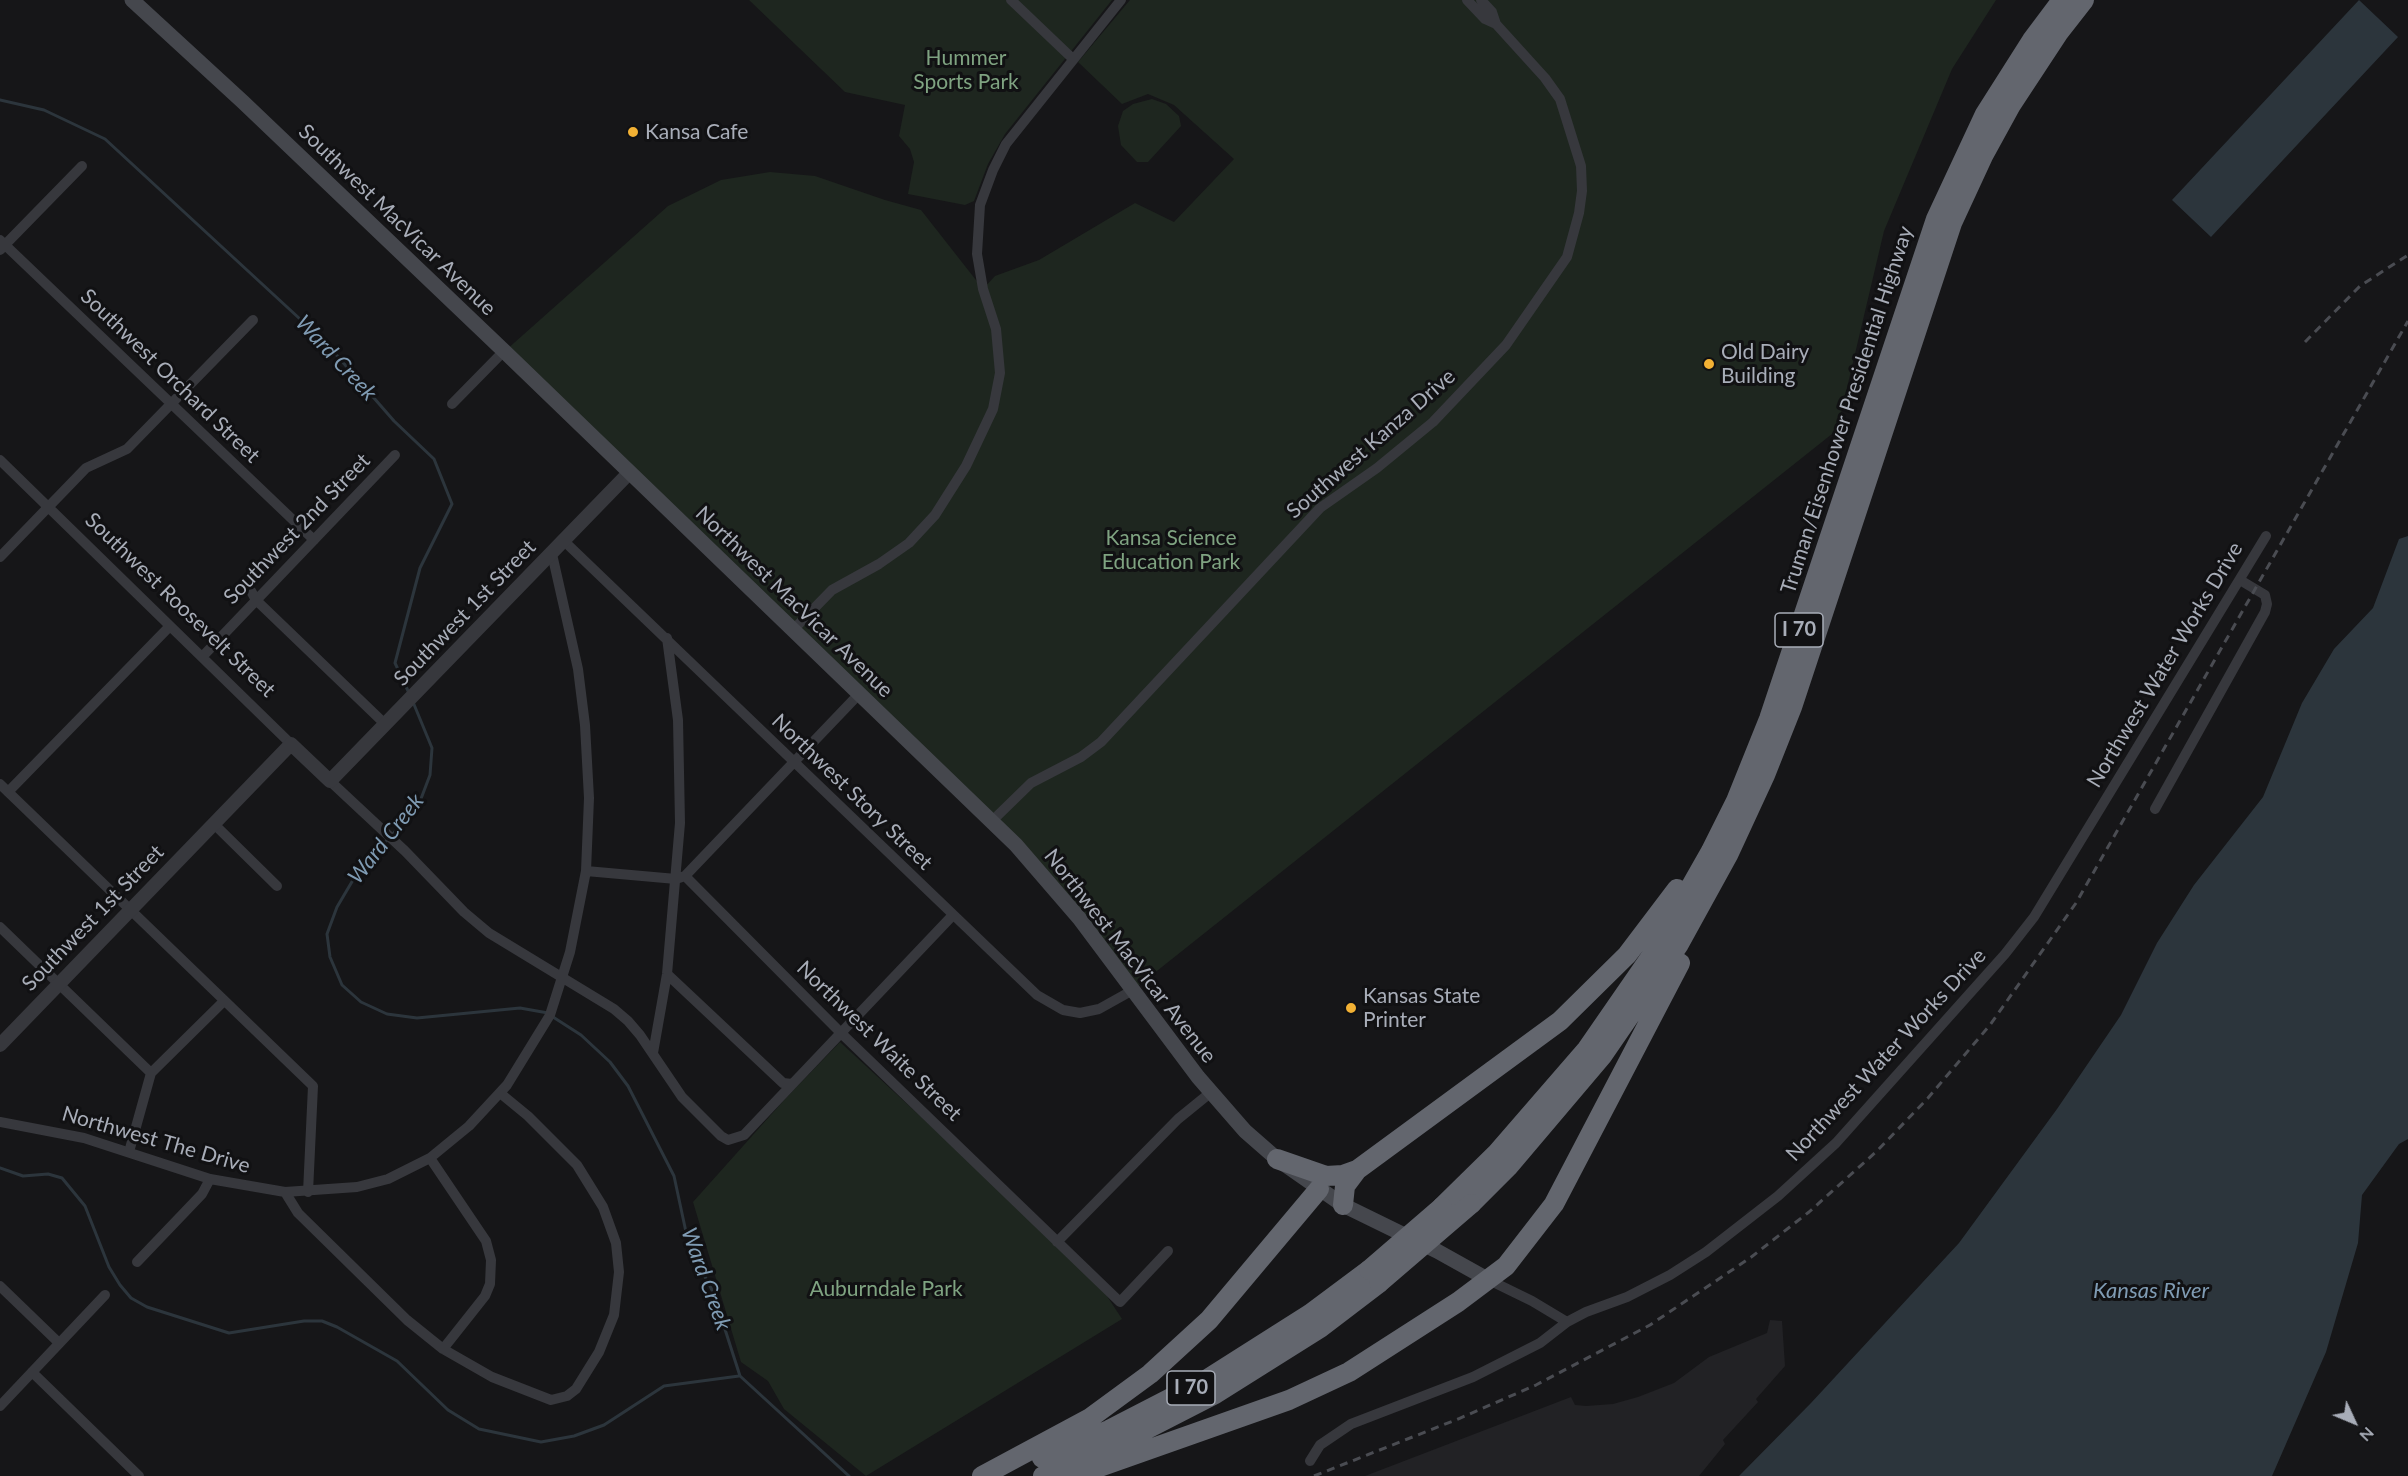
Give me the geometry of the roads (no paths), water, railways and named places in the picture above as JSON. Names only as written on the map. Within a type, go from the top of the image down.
[{"type":"highway","name":"Truman/Eisenhower Presidential Highway","points":[[1043,1476],[1111,1448],[1215,1394],[1320,1328],[1374,1277],[1544,1101],[1619,1005],[1684,902],[1712,851],[1747,774],[1785,675],[1936,219],[1985,114],[2032,40],[2062,0]]},
{"type":"highway","name":"Truman/Eisenhower Presidential Highway","points":[[996,1476],[1109,1430],[1206,1380],[1310,1314],[1374,1277],[1471,1204],[1556,1112],[1608,1048],[1679,944],[1728,855],[1766,775],[1792,707],[1952,223],[1983,156],[2011,105],[2059,32],[2084,0]]},
{"type":"highway","points":[[1343,1206],[1345,1186],[1357,1170],[1535,1041],[1604,979],[1664,909],[1747,774]]},
{"type":"highway","points":[[1074,1476],[1319,1387],[1370,1360],[1489,1280],[1512,1260],[1554,1204],[1703,918],[1728,855]]},
{"type":"highway","points":[[1277,1160],[1326,1176],[1357,1170]]},
{"type":"highway","points":[[982,1476],[1090,1418],[1150,1374],[1217,1311],[1319,1190]]},
{"type":"main road","name":"Southwest MacVicar Avenue","points":[[132,0],[243,102],[629,473]]},
{"type":"main road","name":"Northwest MacVicar Avenue","points":[[629,473],[992,821],[1079,918],[1210,1093],[1245,1131],[1277,1160],[1343,1206],[1437,1251],[1489,1280]]},
{"type":"street","points":[[1011,0],[1073,59]]},
{"type":"street","points":[[793,630],[832,590],[879,564],[909,543],[935,515],[984,432],[993,409],[1000,373],[996,329],[982,289],[977,254],[978,213],[993,170],[1006,144],[1121,0]]},
{"type":"street","name":"Southwest Kanza Drive","points":[[1467,0],[1485,19],[1497,24]]},
{"type":"street","name":"Southwest Kanza Drive","points":[[992,821],[1031,783],[1081,757],[1101,742],[1320,508],[1377,468],[1433,422],[1506,345],[1567,257],[1580,213],[1582,191],[1581,166],[1570,125],[1560,99],[1545,78],[1497,24],[1492,12],[1481,0]]},
{"type":"street","points":[[2,245],[82,166]]},
{"type":"street","name":"Southwest Orchard Street","points":[[2,245],[314,540]]},
{"type":"street","points":[[0,557],[86,468],[127,448],[253,320]]},
{"type":"street","points":[[452,404],[504,351]]},
{"type":"street","name":"Southwest 2nd Street","points":[[202,657],[253,596],[314,540],[395,455]]},
{"type":"street","name":"Southwest Roosevelt Street","points":[[0,460],[330,781]]},
{"type":"street","name":"Southwest 1st Street","points":[[330,781],[629,473]]},
{"type":"street","name":"Northwest Water Works Drive","points":[[1310,1461],[1320,1445],[1351,1424],[1473,1377],[1540,1343],[1567,1322],[1655,1283],[1706,1252],[1802,1176],[1858,1120],[2005,954],[2034,917],[2266,536]]},
{"type":"street","name":"Northwest Story Street","points":[[564,541],[1036,995],[1063,1010],[1090,1012],[1133,990]]},
{"type":"street","name":"Northwest The Drive","points":[[0,1122],[74,1135],[210,1179],[268,1191],[285,1192],[308,1192],[373,1184],[430,1158],[469,1126],[500,1093],[539,1036],[562,980],[586,871],[589,798],[585,725],[578,669],[552,554]]},
{"type":"street","points":[[2155,809],[2265,612],[2267,604],[2265,596],[2240,580]]},
{"type":"street","points":[[253,596],[386,724]]},
{"type":"street","points":[[170,626],[4,788],[313,1086],[308,1192]]},
{"type":"street","points":[[653,1053],[681,878],[678,720],[667,638]]},
{"type":"street","points":[[681,878],[859,694]]},
{"type":"street","name":"Southwest 1st Street","points":[[3,1037],[58,984],[291,744]]},
{"type":"street","points":[[330,781],[405,851],[464,912],[489,933],[562,980],[614,1009],[640,1035],[690,1106],[721,1136],[733,1140],[744,1135],[952,916]]},
{"type":"street","points":[[214,824],[278,886]]},
{"type":"street","points":[[586,871],[681,878]]},
{"type":"street","name":"Northwest Waite Street","points":[[681,878],[1120,1302],[1168,1251]]},
{"type":"street","points":[[0,927],[151,1073]]},
{"type":"street","points":[[666,974],[783,1083],[792,1084]]},
{"type":"street","points":[[129,1152],[151,1073],[224,1001]]},
{"type":"street","points":[[285,1192],[298,1213],[407,1320],[443,1349],[486,1374],[551,1400],[570,1395],[598,1352],[614,1315],[619,1272],[616,1243],[603,1207],[577,1165],[528,1116],[500,1093]]},
{"type":"street","points":[[1057,1242],[1178,1119],[1210,1093]]},
{"type":"street","points":[[430,1158],[486,1241],[491,1260],[490,1284],[485,1296],[443,1349]]},
{"type":"street","points":[[136,1262],[202,1194],[210,1179]]},
{"type":"street","name":"Northwest MacVicar Avenue","points":[[1489,1280],[1532,1301],[1567,1322]]},
{"type":"street","points":[[0,1286],[59,1343]]},
{"type":"street","points":[[0,1406],[105,1295]]},
{"type":"street","points":[[32,1372],[139,1476]]},
{"type":"water","points":[[2359,0],[2398,37],[2211,237],[2172,200]]},
{"type":"water","name":"Kansas River","points":[[2408,536],[2408,1139],[2399,1144],[2362,1195],[2358,1243],[2326,1352],[2272,1476],[1739,1476],[1811,1403],[1959,1243],[2057,1109],[2121,1015],[2157,943],[2194,885],[2263,797],[2302,703],[2334,649],[2373,608],[2399,539]]},
{"type":"waterway","name":"Ward Creek","points":[[0,100],[44,110],[105,139],[326,343],[394,421],[434,459],[452,504],[420,568],[395,663],[409,693]]},
{"type":"waterway","name":"Ward Creek","points":[[392,835],[419,804],[430,775],[432,748],[413,702]]},
{"type":"waterway","name":"Ward Creek","points":[[387,840],[353,880],[337,907],[327,934],[330,957],[342,985],[361,1002],[387,1014],[417,1018],[520,1008],[548,1013]]},
{"type":"waterway","name":"Ward Creek","points":[[553,1017],[581,1035],[610,1062],[628,1086],[674,1176],[689,1246],[713,1292],[740,1376],[849,1476]]},
{"type":"waterway","points":[[0,1168],[23,1176],[48,1174],[62,1178],[85,1206],[109,1267],[120,1285],[131,1298],[147,1307],[229,1333],[304,1321],[322,1321],[397,1361],[448,1410],[479,1429],[541,1442],[574,1436],[604,1425],[664,1386],[739,1376]]},
{"type":"railway","points":[[2305,342],[2360,286],[2408,255]]},
{"type":"railway","points":[[1314,1476],[1458,1419],[1536,1385],[1650,1325],[1750,1258],[1809,1212],[1877,1151],[1928,1098],[1990,1025],[2076,903],[2408,321]]},
{"type":"place","name":"Kansa Cafe","points":[[633,132]]},
{"type":"place","name":"Old Dairy Building","points":[[1709,364]]},
{"type":"place","name":"Kansas State Printer","points":[[1351,1008]]},
{"type":"park label","name":"Hummer Sports Park","points":[[966,70]]},
{"type":"park label","name":"Kansa Science Education Park","points":[[1171,550]]},
{"type":"park label","name":"Auburndale Park","points":[[886,1289]]}]
